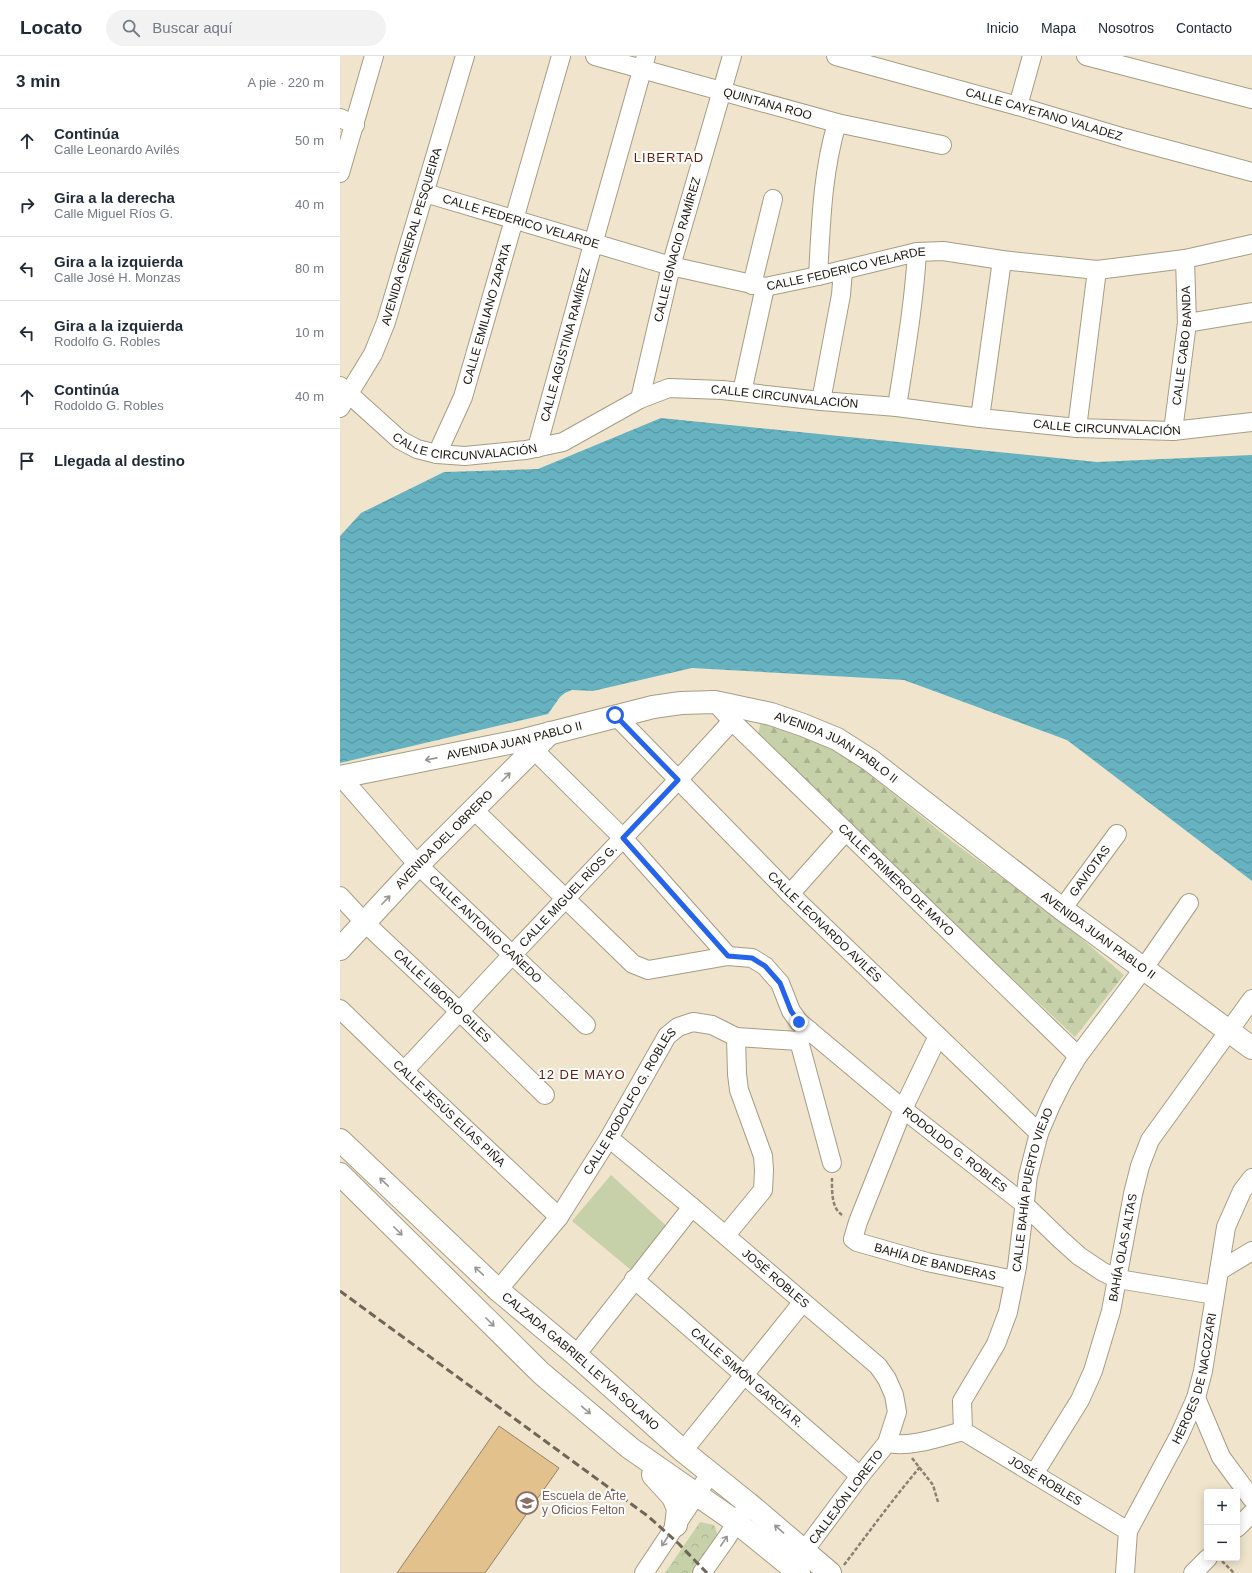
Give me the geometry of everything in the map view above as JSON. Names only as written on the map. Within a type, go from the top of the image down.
[{"type":"main road","name":"AVENIDA JUAN PABLO II","points":[[340,777],[529,745],[551,733],[615,715],[667,705],[715,702],[771,714],[837,739],[870,760],[1062,909],[1252,1048]]},
{"type":"main road","name":"AVENIDA DEL OBRERO","points":[[340,949],[418,865],[474,810],[529,745]]},
{"type":"main road","name":"CALZADA GABRIEL LEYVA SOLANO","points":[[340,1140],[498,1290],[576,1355],[683,1451],[804,1551],[836,1570]]},
{"type":"main road","points":[[340,1174],[541,1373],[630,1448],[736,1522],[799,1573]]},
{"type":"main road","points":[[630,1448],[673,1497],[678,1509],[676,1525]]},
{"type":"street","points":[[340,173],[347,122],[374,56]]},
{"type":"street","name":"AVENIDA GENERAL PESQUEIRA","points":[[343,396],[373,354],[386,322],[465,56]]},
{"type":"street","name":"CALLE EMILIANO ZAPATA","points":[[437,454],[463,397],[561,56]]},
{"type":"street","name":"QUINTANA ROO","points":[[595,56],[644,63],[722,92],[837,123],[942,145]]},
{"type":"street","name":"CALLE IGNACIO RAMÍREZ","points":[[640,399],[671,266],[732,56]]},
{"type":"street","name":"CALLE CAYETANO VALADEZ","points":[[836,56],[1018,106],[1125,138],[1252,172]]},
{"type":"street","points":[[1018,106],[1032,56]]},
{"type":"street","points":[[1086,56],[1252,99]]},
{"type":"street","name":"CALLE AGUSTINA RAMÍREZ","points":[[537,448],[644,63]]},
{"type":"street","points":[[818,276],[825,173],[837,123]]},
{"type":"street","name":"CALLE FEDERICO VELARDE","points":[[425,193],[671,266],[759,286],[818,276],[918,252],[943,251],[1002,260],[1097,270],[1185,259],[1252,244]]},
{"type":"street","points":[[742,392],[773,199]]},
{"type":"street","points":[[897,407],[911,322],[918,252]]},
{"type":"street","name":"CALLE CABO BANDA","points":[[1173,431],[1187,323],[1185,259]]},
{"type":"street","points":[[980,418],[1002,260]]},
{"type":"street","points":[[821,401],[841,295],[843,270]]},
{"type":"street","points":[[1077,428],[1097,270]]},
{"type":"street","points":[[1187,323],[1252,312]]},
{"type":"street","name":"CALLE CIRCUNVALACIÓN","points":[[343,396],[400,440],[417,449],[437,454],[465,456],[537,448],[562,442],[640,399],[669,388],[742,392],[821,401],[897,407],[980,418],[1077,428],[1173,431],[1252,422]]},
{"type":"street","name":"CALLE PRIMERO DE MAYO","points":[[715,702],[732,721],[1078,1056]]},
{"type":"street","name":"CALLE LEONARDO AVILÉS","points":[[615,715],[790,894],[1039,1133]]},
{"type":"street","name":"CALLE MIGUEL RÍOS G.","points":[[404,1071],[732,721]]},
{"type":"street","points":[[529,745],[623,838],[728,956]]},
{"type":"street","name":"CALLE ANTONIO CAÑEDO","points":[[340,777],[418,865],[586,1025]]},
{"type":"street","points":[[474,810],[633,964],[648,970],[728,956]]},
{"type":"street","points":[[790,894],[846,831]]},
{"type":"street","name":"GAVIOTAS","points":[[1062,909],[1117,834]]},
{"type":"street","name":"CALLE LIBORIO GILES","points":[[340,896],[364,922],[460,1012],[545,1095]]},
{"type":"street","name":"CALLE BAHÍA PUERTO VIEJO","points":[[963,1432],[962,1401],[996,1344],[1008,1312],[1021,1237],[1028,1176],[1039,1133],[1062,1083],[1078,1056],[1144,968],[1190,903]]},
{"type":"street","name":"RODOLDO G. ROBLES","points":[[728,956],[752,958],[765,966],[780,983],[791,1011],[799,1022],[804,1036],[903,1110],[1024,1204],[1058,1238],[1079,1256],[1103,1272],[1118,1279],[1215,1295]]},
{"type":"street","name":"BAHÍA OLAS ALTAS","points":[[1034,1474],[1080,1400],[1093,1371],[1111,1311],[1133,1194],[1140,1166],[1150,1140],[1252,999]]},
{"type":"street","name":"CALLE JESÚS ELÍAS PIÑA","points":[[340,1008],[404,1071],[559,1217]]},
{"type":"street","name":"CALLE RODOLFO G. ROBLES","points":[[498,1290],[559,1217],[609,1138],[667,1036],[678,1027],[693,1022],[712,1025],[736,1037],[804,1036]]},
{"type":"street","points":[[804,1036],[832,1163]]},
{"type":"street","points":[[858,1222],[903,1110],[938,1036]]},
{"type":"street","points":[[726,1236],[763,1190],[764,1170],[761,1150],[739,1090],[736,1037]]},
{"type":"street","name":"JOSÉ ROBLES","points":[[609,1138],[692,1206],[802,1303],[878,1366],[887,1379],[894,1395],[897,1412],[894,1444]]},
{"type":"street","name":"HEROES DE NACOZARI","points":[[1125,1573],[1128,1531],[1144,1497],[1179,1436],[1196,1398],[1204,1364],[1226,1227],[1242,1191],[1252,1178]]},
{"type":"street","points":[[576,1355],[692,1206]]},
{"type":"street","name":"BAHÍA DE BANDERAS","points":[[858,1222],[854,1236],[855,1241],[857,1242],[928,1262],[1014,1280]]},
{"type":"street","points":[[1219,1271],[1252,1251]]},
{"type":"street","name":"CALLE SIMÓN GARCÍA R.","points":[[634,1279],[860,1476]]},
{"type":"street","points":[[683,1451],[802,1303]]},
{"type":"street","points":[[1196,1398],[1221,1457],[1250,1495]]},
{"type":"street","points":[[894,1444],[963,1432]]},
{"type":"street","name":"JOSÉ ROBLES","points":[[963,1432],[1128,1531]]},
{"type":"street","name":"CALLEJÓN LORETO","points":[[804,1551],[860,1476],[894,1444]]},
{"type":"street","points":[[644,1573],[710,1474]]},
{"type":"street","points":[[702,1573],[749,1504]]},
{"type":"street","points":[[1240,1525],[1252,1513]]},
{"type":"street","points":[[1193,1573],[1205,1561]]},
{"type":"path","points":[[832,1163],[832,1192],[837,1211],[840,1214],[858,1222]]},
{"type":"path","points":[[894,1444],[920,1468],[933,1485],[938,1502]]},
{"type":"path","points":[[836,1570],[872,1529],[896,1496],[920,1468]]},
{"type":"path","points":[[1221,1561],[1234,1573]]},
{"type":"green space","points":[[761,721],[843,753],[953,842],[1060,920],[1124,975],[1075,1037],[757,739]]},
{"type":"green space","points":[[611,1175],[672,1231],[637,1275],[572,1221]]},
{"type":"green space","points":[[700,1522],[714,1525],[718,1535],[713,1546],[691,1573],[665,1573]]},
{"type":"water","points":[[661,418],[1097,462],[1252,455],[1252,881],[1067,740],[904,680],[692,668],[593,691],[572,690],[560,697],[548,714],[340,763],[340,536],[361,513],[444,472],[538,469]]},
{"type":"building","points":[[499,1426],[559,1468],[485,1573],[397,1573]]},
{"type":"railway","points":[[340,1291],[649,1517],[679,1544],[707,1573]]},
{"type":"place","name":"Escuela de Arte y Oficios Felton","points":[[527,1503]]},
{"type":"district","name":"LIBERTAD","points":[[669,157]]},
{"type":"district","name":"12 DE MAYO","points":[[582,1074]]},
{"type":"route","points":[[615,715],[678,780],[623,838],[728,956],[743,956],[752,958],[765,966],[780,983],[791,1011],[799,1022]]}]
